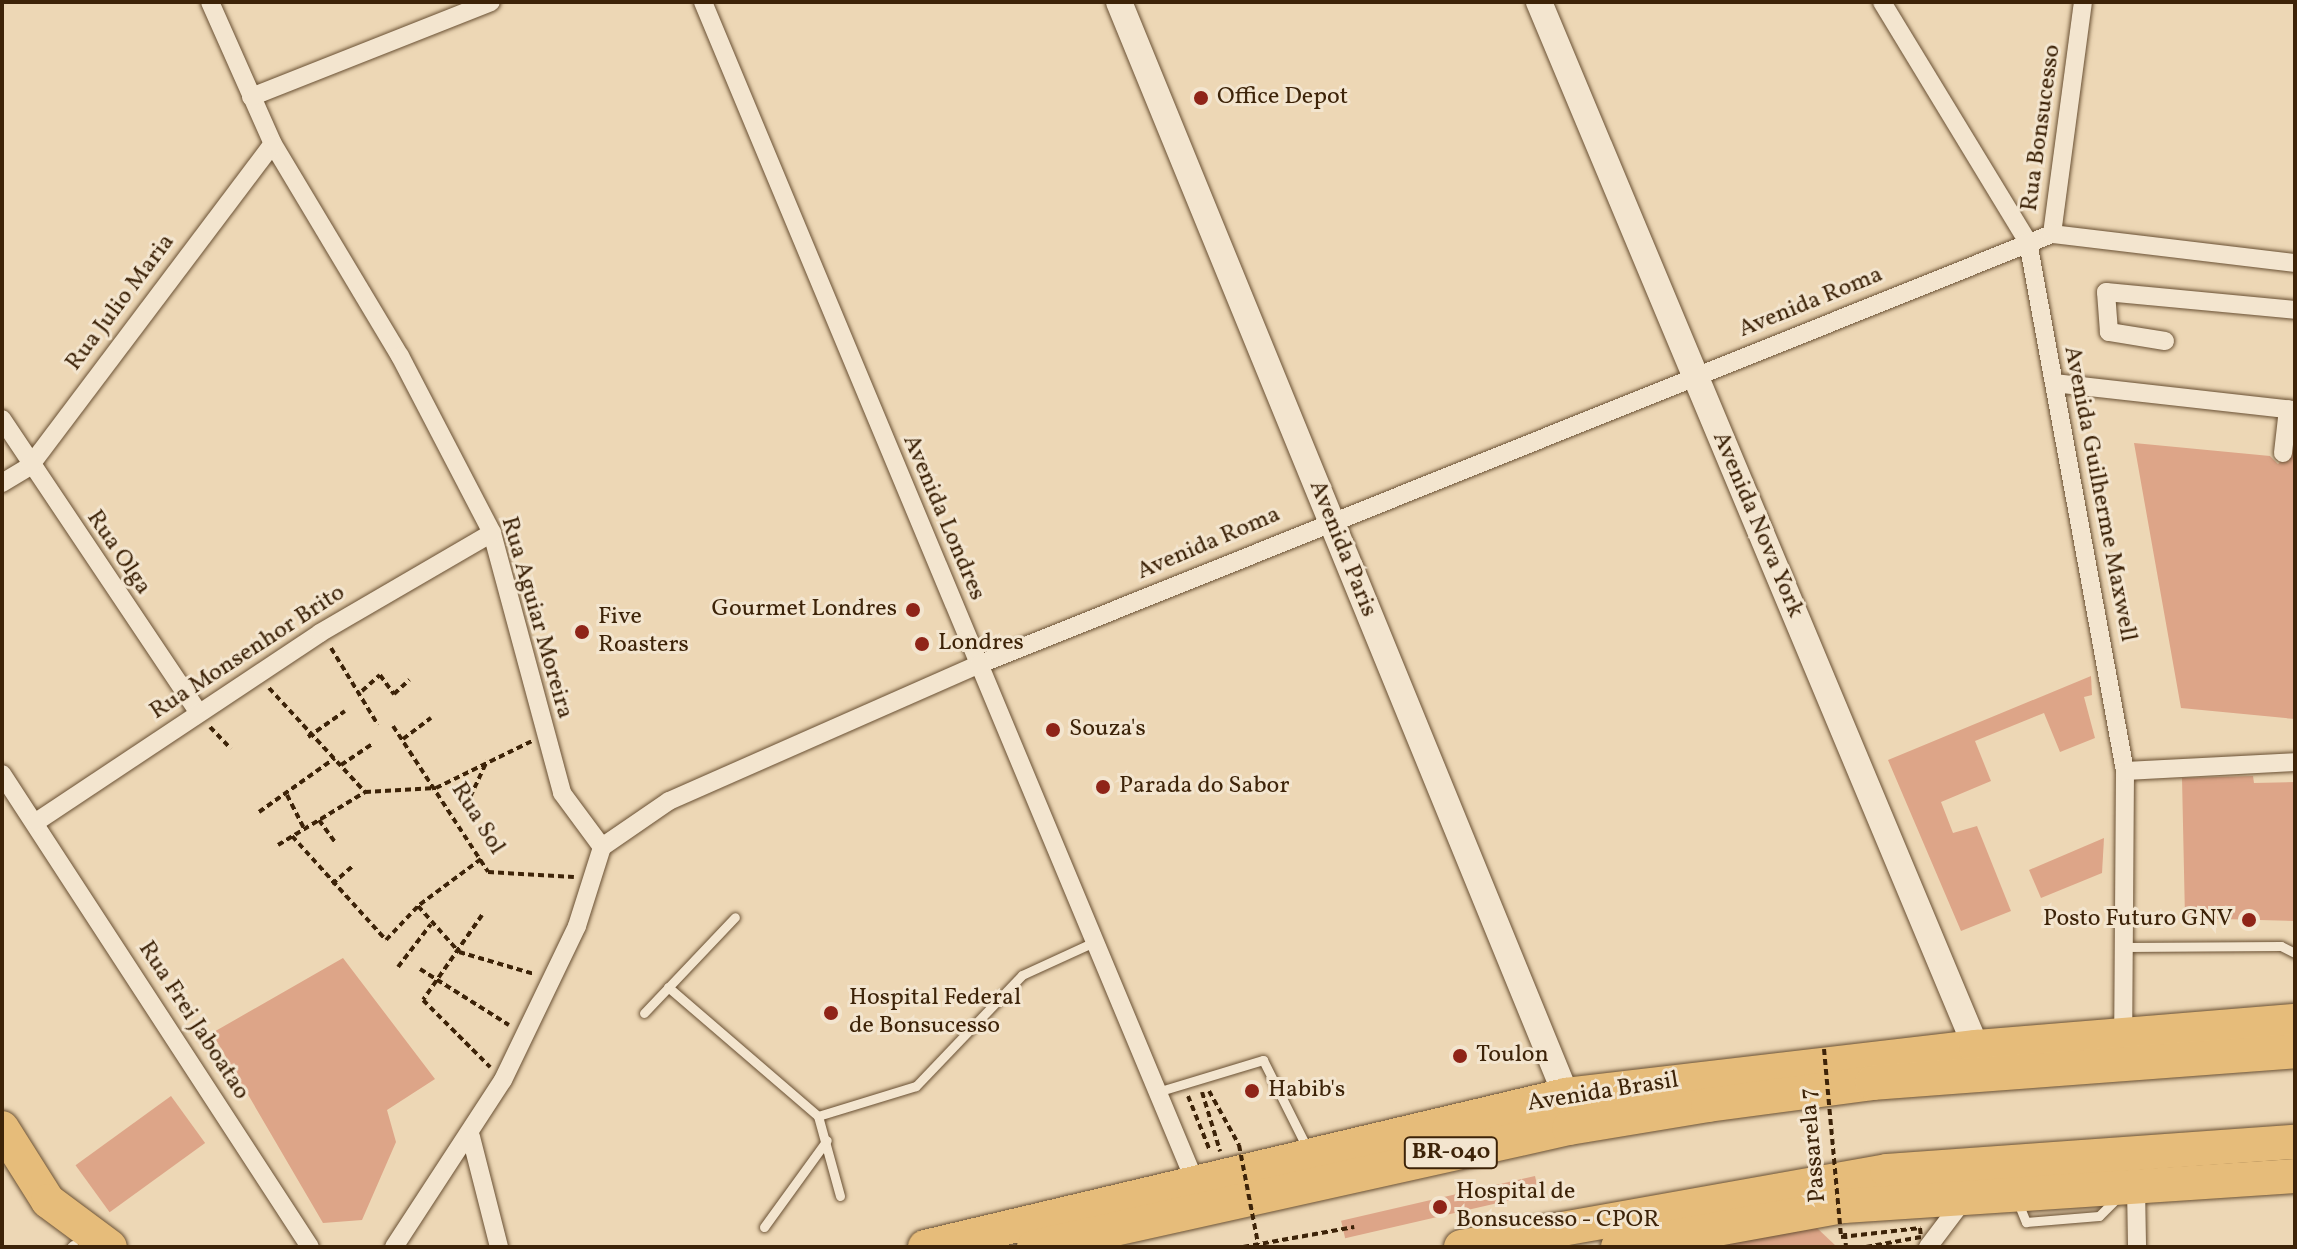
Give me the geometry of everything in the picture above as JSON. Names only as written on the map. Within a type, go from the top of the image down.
[{"type":"highway","name":"Avenida Brasil","points":[[925,1247],[1566,1095],[1976,1047],[2295,1021]]},
{"type":"highway","points":[[2123,1035],[2178,1044],[2295,1038]]},
{"type":"highway","name":"Avenida Brasil","points":[[1034,1247],[1553,1131],[1708,1105],[1872,1083],[2295,1051]]},
{"type":"highway","points":[[2,1128],[48,1201],[110,1247]]},
{"type":"highway","points":[[1967,1196],[2286,1143]]},
{"type":"highway","points":[[1461,1247],[1887,1171],[2286,1143]]},
{"type":"highway","points":[[2,1166],[73,1246]]},
{"type":"highway","points":[[1632,1246],[1844,1206],[2295,1176]]},
{"type":"main road","name":"Avenida Paris","points":[[1119,2],[1566,1095]]},
{"type":"main road","name":"Avenida Nova York","points":[[1539,2],[1976,1047]]},
{"type":"street","name":"Rua Aguiar Moreira","points":[[210,2],[273,144],[400,356],[492,533],[562,793],[602,847]]},
{"type":"street","points":[[251,97],[491,2]]},
{"type":"street","name":"Avenida Londres","points":[[703,2],[1196,1184]]},
{"type":"street","name":"Avenida Guilherme Maxwell","points":[[1882,2],[2028,242],[2125,771],[2123,1035]]},
{"type":"street","name":"Rua Bonsucesso","points":[[2028,242],[2052,234],[2083,2]]},
{"type":"street","name":"Rua Julio Maria","points":[[2,483],[30,466],[273,144]]},
{"type":"street","points":[[2052,234],[2295,263]]},
{"type":"street","name":"Avenida Roma","points":[[602,847],[669,801],[978,665],[1330,520],[2028,242]]},
{"type":"street","points":[[2165,341],[2109,332],[2106,292],[2295,310]]},
{"type":"street","points":[[2054,383],[2292,409],[2283,453]]},
{"type":"street","name":"Rua Olga","points":[[2,419],[30,466],[198,712]]},
{"type":"street","name":"Rua Monsenhor Brito","points":[[36,822],[320,633],[492,533]]},
{"type":"street","points":[[2125,771],[2295,762]]},
{"type":"street","name":"Rua Frei Jaboatao","points":[[2,774],[310,1247]]},
{"type":"street","points":[[394,1247],[471,1137],[503,1080],[552,980],[602,847]]},
{"type":"street","points":[[471,1137],[499,1247]]},
{"type":"street","points":[[2132,1188],[2137,1247]]},
{"type":"street","points":[[1928,1247],[1967,1196]]},
{"type":"lane","points":[[644,1013],[735,917]]},
{"type":"lane","points":[[818,1116],[916,1086],[1022,975],[1094,942]]},
{"type":"lane","points":[[2125,947],[2281,946],[2295,953]]},
{"type":"lane","points":[[668,987],[818,1116],[840,1196]]},
{"type":"lane","points":[[1160,1099],[1263,1060],[1311,1157]]},
{"type":"lane","points":[[764,1227],[827,1140]]},
{"type":"path","points":[[320,633],[362,691],[368,713],[378,725]]},
{"type":"path","points":[[259,674],[308,737],[335,758],[365,792]]},
{"type":"path","points":[[362,691],[380,675],[394,694],[409,680]]},
{"type":"path","points":[[368,713],[376,707]]},
{"type":"path","points":[[308,737],[345,711]]},
{"type":"path","points":[[403,739],[431,718]]},
{"type":"path","name":"Rua Sol","points":[[393,726],[488,872],[592,878]]},
{"type":"path","name":"Rua Monsenhor Brito","points":[[210,728],[231,749]]},
{"type":"path","points":[[278,845],[365,792],[436,788],[488,759],[545,736]]},
{"type":"path","points":[[341,765],[372,744]]},
{"type":"path","points":[[259,812],[335,758]]},
{"type":"path","points":[[466,806],[488,759]]},
{"type":"path","points":[[287,795],[305,829]]},
{"type":"path","points":[[319,820],[335,842]]},
{"type":"path","points":[[292,836],[332,884],[386,940],[418,906],[481,859]]},
{"type":"path","points":[[332,884],[354,865]]},
{"type":"path","points":[[418,906],[459,952],[552,980]]},
{"type":"path","points":[[482,915],[423,1000],[503,1080]]},
{"type":"path","points":[[398,967],[431,924]]},
{"type":"path","points":[[420,969],[436,984],[525,1034]]},
{"type":"path","name":"Passarela 7","points":[[1824,1049],[1841,1237],[1920,1228],[1921,1237],[1866,1247]]},
{"type":"path","points":[[1160,1099],[1188,1095],[1211,1154],[1221,1151],[1200,1088],[1206,1085],[1239,1145],[1258,1244]]},
{"type":"path","points":[[1246,1246],[1354,1227]]},
{"type":"building","points":[[2134,443],[2270,456],[2278,464],[2295,447],[2295,719],[2181,708]]},
{"type":"building","points":[[2091,676],[2092,695],[2084,697],[2095,738],[2060,752],[2044,713],[1975,741],[1991,781],[1941,802],[1953,833],[1977,826],[2011,911],[1961,931],[1888,760]]},
{"type":"building","points":[[2253,776],[2254,783],[2295,782],[2295,921],[2185,918],[2182,778]]},
{"type":"building","points":[[2104,838],[2102,873],[2041,898],[2029,870]]},
{"type":"building","points":[[343,958],[435,1079],[387,1110],[396,1142],[362,1220],[323,1223],[212,1033]]},
{"type":"building","points":[[171,1096],[205,1143],[110,1212],[76,1165]]},
{"type":"building","name":"Hospital de Bonsucesso - CPOR","points":[[1535,1176],[1539,1194],[1345,1238],[1341,1221]]},
{"type":"building","points":[[1817,1228],[1837,1247],[1708,1247]]},
{"type":"place","name":"Office Depot","points":[[1201,98]]},
{"type":"place","name":"Gourmet Londres","points":[[913,610]]},
{"type":"place","name":"Five Roasters","points":[[582,632]]},
{"type":"place","name":"Londres","points":[[922,644]]},
{"type":"place","name":"Souza's","points":[[1053,730]]},
{"type":"place","name":"Parada do Sabor","points":[[1103,787]]},
{"type":"place","name":"Posto Futuro GNV","points":[[2249,920]]},
{"type":"place","name":"Hospital Federal de Bonsucesso","points":[[831,1013]]},
{"type":"place","name":"Toulon","points":[[1460,1056]]},
{"type":"place","name":"Habib's","points":[[1252,1091]]},
{"type":"place","name":"Hospital de Bonsucesso - CPOR","points":[[1440,1207]]}]
